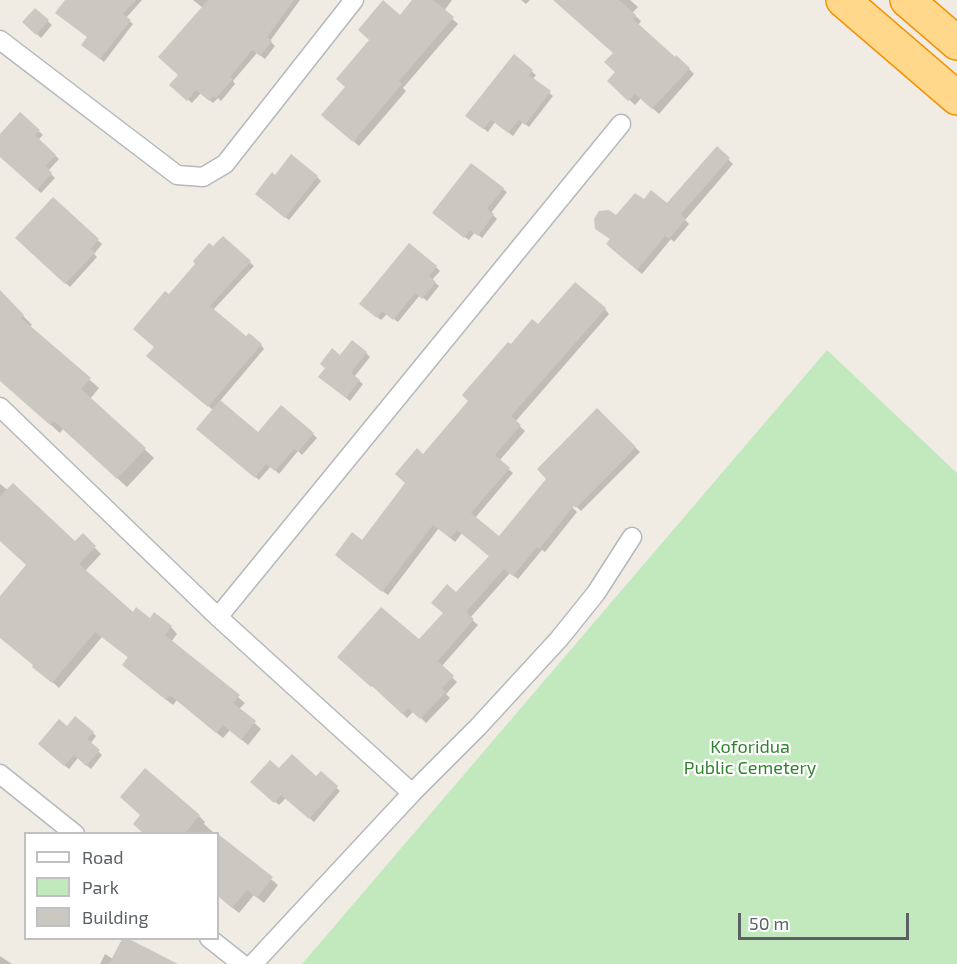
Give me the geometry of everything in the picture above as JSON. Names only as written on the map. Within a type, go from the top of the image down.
[{"type":"highway","points":[[843,0],[957,98]]},
{"type":"highway","points":[[907,0],[957,43]]},
{"type":"street","points":[[0,40],[177,175],[203,177],[225,164],[354,0]]},
{"type":"street","points":[[218,617],[621,124]]},
{"type":"street","points":[[0,407],[218,617],[412,794]]},
{"type":"street","points":[[253,964],[559,639],[596,593],[632,537]]},
{"type":"street","points":[[0,774],[72,832]]},
{"type":"street","points":[[210,940],[242,964]]},
{"type":"green space","name":"Koforidua Public Cemetery","points":[[827,350],[957,473],[957,964],[302,964]]},
{"type":"building","points":[[65,0],[136,0],[123,14],[131,20],[100,59],[81,45],[87,37],[55,13]]},
{"type":"building","points":[[208,0],[294,0],[267,37],[272,41],[260,56],[252,50],[230,77],[233,79],[216,98],[213,96],[209,101],[196,90],[187,101],[169,85],[178,75],[158,57]]},
{"type":"building","points":[[383,0],[400,15],[412,0],[433,0],[454,17],[399,81],[402,84],[353,142],[321,115],[345,87],[336,79],[369,40],[358,30]]},
{"type":"building","points":[[553,0],[619,0],[636,15],[633,19],[690,68],[652,109],[635,94],[628,101],[607,81],[615,72],[604,62],[613,53]]},
{"type":"building","points":[[35,8],[49,20],[36,35],[22,22]]},
{"type":"building","points":[[514,54],[533,70],[529,75],[551,91],[525,125],[519,120],[508,133],[491,120],[483,129],[465,116]]},
{"type":"building","points":[[20,112],[40,130],[35,135],[56,155],[45,166],[52,173],[37,190],[0,157],[0,134]]},
{"type":"building","points":[[717,146],[730,158],[681,214],[686,219],[669,239],[665,236],[637,270],[606,244],[610,239],[595,229],[594,219],[599,211],[609,210],[616,215],[635,193],[644,199],[651,190],[667,203]]},
{"type":"building","points":[[291,154],[318,176],[285,218],[255,194],[272,172],[275,175]]},
{"type":"building","points":[[471,163],[504,188],[487,209],[494,214],[478,236],[470,230],[464,238],[432,213]]},
{"type":"building","points":[[53,197],[99,239],[91,249],[95,253],[65,284],[15,238]]},
{"type":"building","points":[[223,236],[251,261],[210,306],[246,336],[249,333],[262,344],[208,407],[146,356],[154,347],[133,329],[165,291],[169,294],[195,264],[193,261],[209,243],[213,246]]},
{"type":"building","points":[[409,243],[437,266],[429,276],[436,282],[422,299],[415,293],[393,320],[382,311],[377,318],[359,304]]},
{"type":"building","points":[[575,282],[606,308],[511,416],[521,425],[495,455],[510,468],[471,513],[499,536],[546,479],[537,469],[597,408],[636,447],[576,508],[574,506],[539,549],[537,547],[513,576],[504,569],[466,612],[474,619],[438,661],[454,676],[442,688],[446,692],[420,719],[408,708],[402,714],[337,657],[381,607],[419,639],[443,613],[431,603],[447,584],[456,592],[489,556],[457,530],[450,538],[433,525],[382,592],[335,555],[352,532],[362,540],[405,483],[395,474],[417,448],[423,454],[468,401],[462,395],[508,342],[511,344],[532,319],[538,324]]},
{"type":"building","points":[[0,290],[24,315],[21,318],[91,378],[81,389],[146,448],[117,479],[54,421],[50,425],[0,381]]},
{"type":"building","points":[[352,340],[367,352],[351,373],[360,380],[346,398],[318,377],[325,368],[320,364],[332,348],[340,355]]},
{"type":"building","points":[[220,400],[258,432],[281,405],[314,433],[298,452],[294,449],[275,471],[266,464],[255,478],[196,429]]},
{"type":"building","points":[[13,483],[75,541],[83,533],[96,546],[79,564],[133,612],[136,607],[150,618],[154,612],[172,626],[165,635],[240,695],[233,703],[256,721],[241,740],[223,725],[216,733],[170,695],[166,700],[122,665],[128,657],[95,632],[52,683],[0,638],[0,596],[26,565],[0,541],[0,496]]},
{"type":"building","points":[[75,716],[94,732],[87,739],[100,750],[86,766],[74,755],[64,766],[38,744],[59,719],[67,726]]},
{"type":"building","points":[[292,754],[316,776],[321,771],[338,786],[309,819],[281,795],[274,803],[250,782],[270,760],[279,768]]},
{"type":"building","points":[[145,768],[200,815],[186,832],[142,832],[133,824],[140,815],[120,797]]},
{"type":"building","points":[[219,835],[273,877],[257,898],[247,890],[232,908],[219,897]]},
{"type":"building","points":[[121,940],[131,940],[178,964],[109,964]]}]
